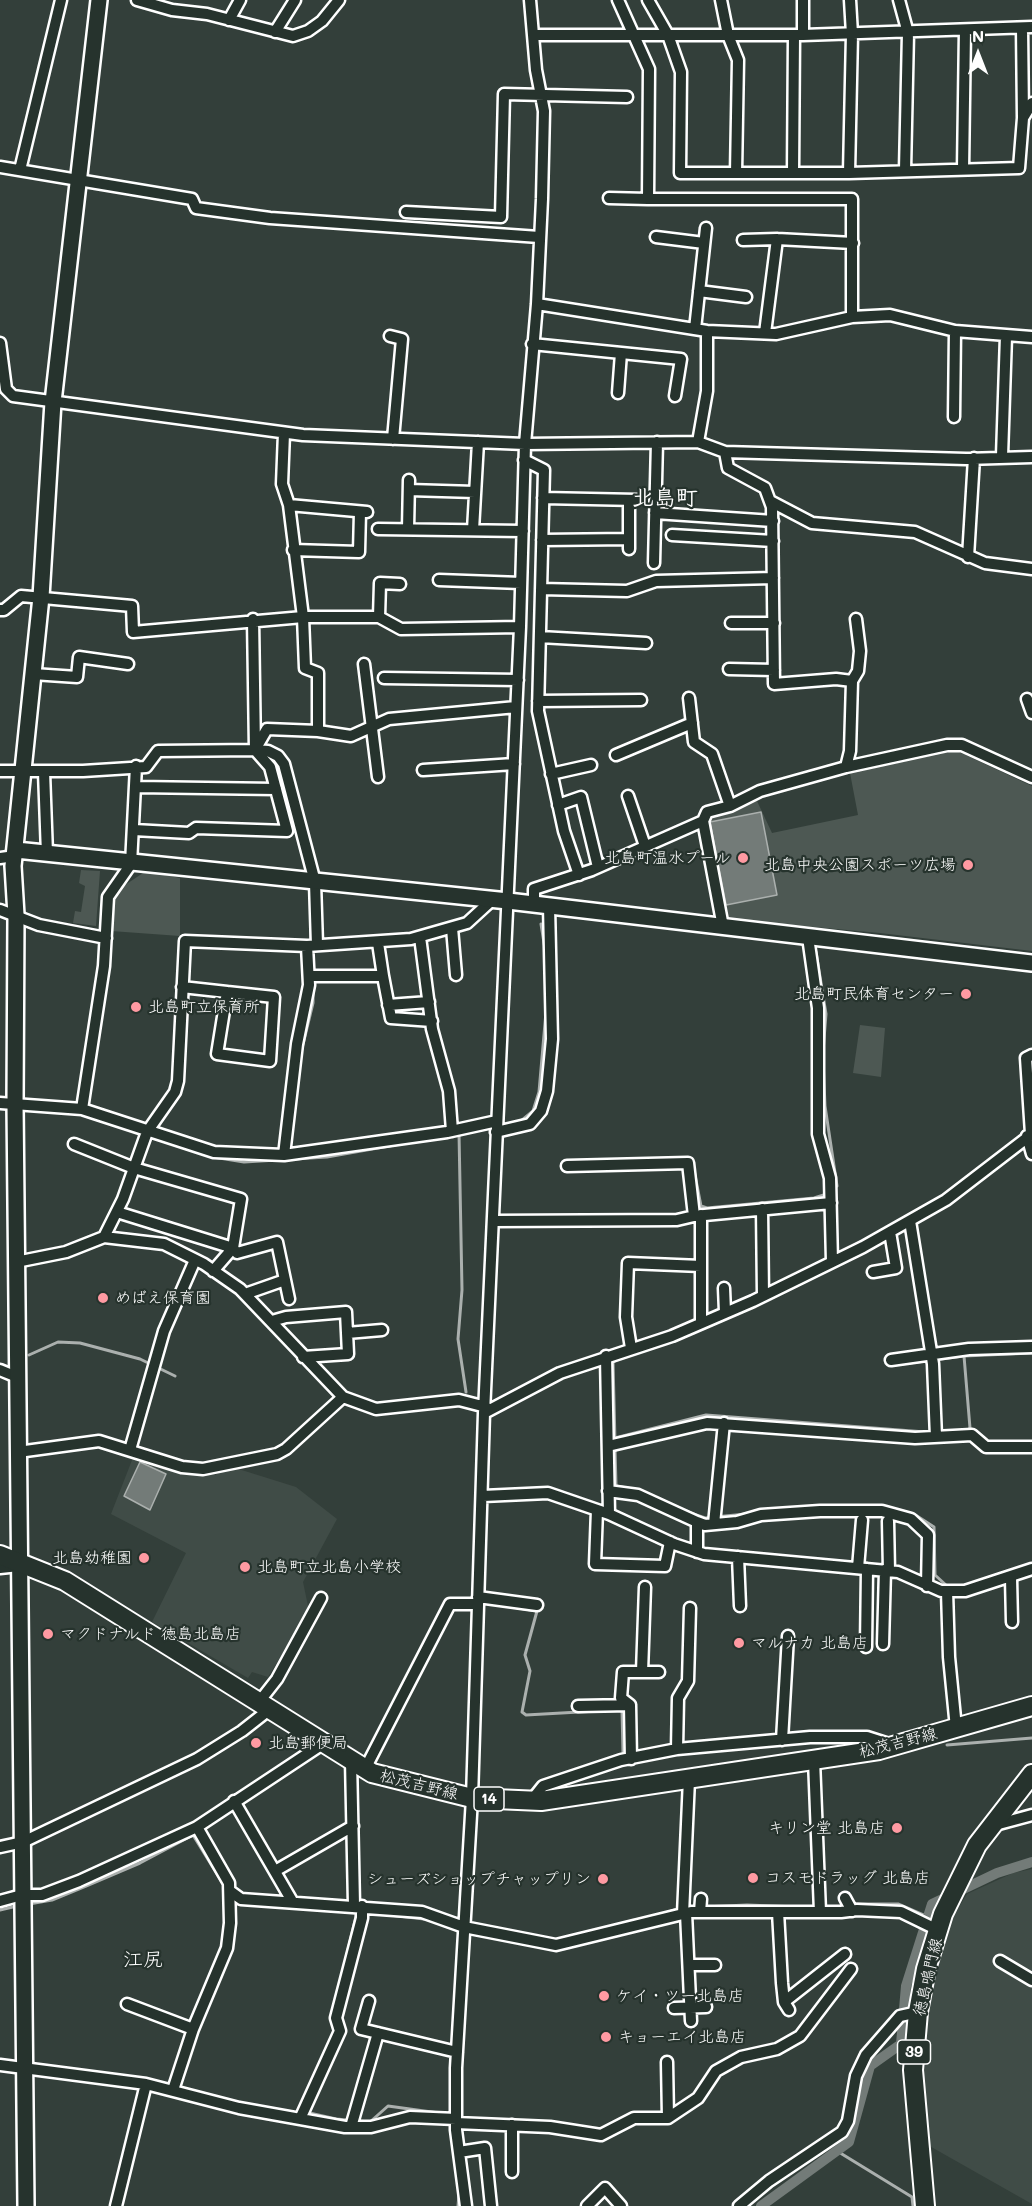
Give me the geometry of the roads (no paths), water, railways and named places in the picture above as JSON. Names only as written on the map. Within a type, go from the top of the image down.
[{"type":"main road","name":"松茂吉野線","points":[[0,1555],[65,1581],[358,1765],[381,1776],[472,1798],[531,1801],[814,1760],[896,1746],[1032,1706]]},
{"type":"main road","name":"徳島鳴門線","points":[[925,2206],[913,2070],[918,2012],[926,1968],[938,1930],[977,1845],[1032,1774]]},
{"type":"street","points":[[20,170],[61,0]]},
{"type":"street","points":[[26,2206],[16,1262],[7,1103],[16,915],[13,866],[10,855],[24,772],[41,597],[52,402],[80,180],[99,0]]},
{"type":"street","points":[[137,0],[168,4],[293,36],[308,31],[322,21],[339,0]]},
{"type":"street","points":[[229,20],[240,0]]},
{"type":"street","points":[[274,32],[295,0]]},
{"type":"street","points":[[466,2206],[456,2121],[457,2052],[472,1798],[485,1410],[518,680],[524,460],[537,304],[544,111],[536,70],[530,0]]},
{"type":"street","points":[[618,0],[649,69],[648,199]]},
{"type":"street","points":[[534,35],[632,35],[668,35],[798,35],[1027,28],[1019,168],[849,173],[680,173],[681,72],[668,35],[648,0]]},
{"type":"street","points":[[721,0],[728,35],[738,60],[736,173]]},
{"type":"street","points":[[793,173],[798,35],[803,0]]},
{"type":"street","points":[[849,173],[852,34],[850,0]]},
{"type":"street","points":[[899,0],[908,33],[905,170]]},
{"type":"street","points":[[963,169],[965,30]]},
{"type":"street","points":[[406,212],[501,217],[504,94],[627,97]]},
{"type":"street","points":[[1023,118],[1032,103]]},
{"type":"street","points":[[0,167],[192,199],[196,208],[270,218],[539,237]]},
{"type":"street","points":[[609,198],[852,199],[852,317]]},
{"type":"street","points":[[695,329],[706,228]]},
{"type":"street","points":[[656,237],[704,243]]},
{"type":"street","points":[[743,240],[777,239],[853,243]]},
{"type":"street","points":[[765,333],[777,239]]},
{"type":"street","points":[[699,291],[746,297]]},
{"type":"street","points":[[537,304],[707,331],[776,334],[852,317],[890,315],[956,331],[1032,337]]},
{"type":"street","points":[[698,442],[707,391],[707,331]]},
{"type":"street","points":[[954,417],[956,331]]},
{"type":"street","points":[[390,336],[402,339],[393,439]]},
{"type":"street","points":[[1002,456],[1006,336]]},
{"type":"street","points":[[0,343],[6,389],[12,396],[284,433],[525,444],[698,442],[725,452],[974,458],[1032,457]]},
{"type":"street","points":[[532,344],[681,359],[675,396]]},
{"type":"street","points":[[618,393],[621,353]]},
{"type":"street","points":[[284,433],[282,484],[289,505],[303,617],[305,668],[318,674],[318,731]]},
{"type":"street","points":[[473,530],[478,442]]},
{"type":"street","points":[[654,563],[657,442]]},
{"type":"street","points":[[725,452],[728,468],[765,488],[770,501],[773,521],[774,684],[836,679],[852,681]]},
{"type":"street","points":[[968,557],[974,458]]},
{"type":"street","points":[[524,460],[544,470],[538,711],[564,831],[579,874]]},
{"type":"street","points":[[408,529],[409,485],[475,492]]},
{"type":"street","points":[[542,540],[630,544],[633,500],[543,498]]},
{"type":"street","points":[[770,501],[812,523],[915,532],[985,563],[1032,569]]},
{"type":"street","points":[[289,505],[363,512],[359,552],[293,550]]},
{"type":"street","points":[[655,513],[773,521]]},
{"type":"street","points":[[378,529],[523,531]]},
{"type":"street","points":[[672,535],[773,541]]},
{"type":"street","points":[[541,589],[627,591],[656,581],[773,578]]},
{"type":"street","points":[[439,580],[521,583]]},
{"type":"street","points":[[379,617],[380,583],[400,584]]},
{"type":"street","points":[[0,610],[4,610],[21,596],[132,606],[133,632],[303,617],[379,617],[401,629],[520,627]]},
{"type":"street","points":[[846,767],[850,751],[852,681],[858,671],[860,651],[856,619]]},
{"type":"street","points":[[134,830],[189,833],[196,828],[287,831],[270,767],[255,750],[253,620]]},
{"type":"street","points":[[731,623],[774,623]]},
{"type":"street","points":[[540,637],[646,643]]},
{"type":"street","points":[[33,674],[77,677],[79,657],[128,664]]},
{"type":"street","points":[[364,664],[370,728],[378,777]]},
{"type":"street","points":[[729,669],[774,670]]},
{"type":"street","points":[[384,678],[518,680]]},
{"type":"street","points":[[689,698],[694,742],[712,754],[730,806]]},
{"type":"street","points":[[1027,699],[1032,712]]},
{"type":"street","points":[[538,700],[641,700]]},
{"type":"street","points":[[255,750],[267,729],[318,731],[351,736],[389,719],[516,706]]},
{"type":"street","points":[[616,754],[692,723]]},
{"type":"street","points":[[723,927],[703,821],[707,812],[730,806],[760,791],[846,767],[947,745],[962,745],[1032,777]]},
{"type":"street","points":[[0,771],[44,772],[146,767],[158,751],[268,751],[284,764],[315,882],[313,976],[284,1155]]},
{"type":"street","points":[[423,770],[514,764]]},
{"type":"street","points":[[551,774],[591,765]]},
{"type":"street","points":[[82,1109],[106,938],[108,897],[131,864],[136,766]]},
{"type":"street","points":[[44,772],[47,854]]},
{"type":"street","points":[[136,787],[276,789]]},
{"type":"street","points":[[628,796],[645,846]]},
{"type":"street","points":[[558,805],[581,797],[598,867]]},
{"type":"street","points":[[7,1103],[82,1109],[214,1152],[284,1155],[452,1131],[530,1124],[541,1111],[547,1091],[552,1039],[541,905],[534,889],[598,867],[703,821]]},
{"type":"street","points":[[10,855],[47,854],[490,901],[508,901],[1032,963]]},
{"type":"street","points":[[104,1238],[117,1212],[147,1132],[175,1092],[178,1081],[185,941],[312,946],[378,943],[420,937],[467,923],[490,901]]},
{"type":"street","points":[[0,910],[39,925],[106,938]]},
{"type":"street","points":[[452,928],[456,975]]},
{"type":"street","points":[[420,937],[432,1021],[449,1091],[452,1131]]},
{"type":"street","points":[[808,937],[818,1008],[818,1134],[830,1178],[832,1262]]},
{"type":"street","points":[[378,943],[391,1018],[432,1021]]},
{"type":"street","points":[[313,976],[383,976]]},
{"type":"street","points":[[183,987],[274,997],[270,1061],[217,1054],[227,992]]},
{"type":"street","points":[[388,1005],[429,1002]]},
{"type":"street","points":[[1032,1055],[1026,1058],[1032,1154]]},
{"type":"street","points":[[16,1262],[66,1252],[104,1238],[164,1244],[213,1271],[245,1294],[343,1397],[376,1409],[459,1400],[485,1410],[560,1373],[672,1336],[763,1296],[832,1262],[946,1200],[1030,1135]]},
{"type":"street","points":[[74,1144],[134,1168],[242,1199],[233,1248],[213,1271]]},
{"type":"street","points":[[567,1166],[688,1163],[698,1216],[701,1322]]},
{"type":"street","points":[[493,1221],[677,1220],[831,1203]]},
{"type":"street","points":[[762,1209],[763,1296]]},
{"type":"street","points":[[117,1212],[233,1248],[237,1253],[277,1242],[290,1299]]},
{"type":"street","points":[[910,1221],[932,1358],[936,1437]]},
{"type":"street","points":[[873,1272],[896,1268],[890,1232]]},
{"type":"street","points":[[130,1450],[165,1331],[195,1260]]},
{"type":"street","points":[[631,1348],[626,1317],[628,1263],[701,1266]]},
{"type":"street","points":[[245,1294],[285,1280]]},
{"type":"street","points":[[724,1288],[725,1312]]},
{"type":"street","points":[[272,1321],[286,1317],[346,1312],[348,1354],[303,1356]]},
{"type":"street","points":[[347,1333],[382,1330]]},
{"type":"street","points":[[891,1360],[1032,1347]]},
{"type":"street","points":[[606,1356],[609,1514]]},
{"type":"street","points":[[0,1371],[17,1377]]},
{"type":"street","points":[[18,1452],[99,1441],[182,1467],[203,1469],[277,1454],[286,1449],[343,1397]]},
{"type":"street","points":[[608,1446],[707,1423],[724,1423],[915,1438],[972,1435],[986,1447],[1032,1448]]},
{"type":"street","points":[[714,1524],[724,1423]]},
{"type":"street","points":[[608,1491],[638,1496],[697,1522],[714,1524],[737,1522],[761,1515],[820,1511],[882,1511],[911,1519],[928,1534],[927,1586]]},
{"type":"street","points":[[483,1496],[548,1493],[609,1514],[670,1542],[697,1551],[906,1573],[927,1586],[947,1591],[965,1591],[1011,1578],[1021,1571],[1032,1569]]},
{"type":"street","points":[[597,1510],[595,1564],[666,1566],[670,1542]]},
{"type":"street","points":[[862,1520],[863,1568],[879,1645],[887,1570],[888,1521]]},
{"type":"street","points":[[697,1522],[697,1551]]},
{"type":"street","points":[[738,1557],[740,1606]]},
{"type":"street","points":[[0,1568],[19,1564]]},
{"type":"street","points":[[1011,1578],[1012,1622]]},
{"type":"street","points":[[642,1672],[645,1587]]},
{"type":"street","points":[[947,1591],[949,1657],[956,1728]]},
{"type":"street","points":[[0,1847],[23,1842],[197,1759],[242,1731],[265,1705],[321,1598]]},
{"type":"street","points":[[300,2119],[340,2031],[336,2018],[362,1918],[358,1905],[353,1826],[358,1765],[450,1604],[478,1601],[537,1605]]},
{"type":"street","points":[[677,1749],[678,1698],[688,1681],[690,1608]]},
{"type":"street","points":[[782,1740],[788,1636]]},
{"type":"street","points":[[630,1705],[621,1698],[623,1672],[659,1672]]},
{"type":"street","points":[[578,1706],[630,1705]]},
{"type":"street","points":[[630,1705],[631,1759]]},
{"type":"street","points":[[531,1801],[543,1786],[631,1759],[677,1749],[810,1737],[867,1737],[896,1746]]},
{"type":"street","points":[[0,1901],[23,1902],[42,1895],[79,1881],[197,1827],[324,1743]]},
{"type":"street","points":[[814,1760],[820,1912]]},
{"type":"street","points":[[689,1779],[685,1910],[691,2021]]},
{"type":"street","points":[[234,1801],[292,1901]]},
{"type":"street","points":[[992,1826],[1032,1815]]},
{"type":"street","points":[[275,1871],[353,1826]]},
{"type":"street","points":[[173,2090],[193,2029],[227,1948],[230,1923],[229,1883],[197,1827]]},
{"type":"street","points":[[230,1891],[241,1899],[358,1905],[422,1912],[464,1926],[556,1945],[685,1910],[700,1912],[901,1912],[938,1930]]},
{"type":"street","points":[[845,1898],[852,1911]]},
{"type":"street","points":[[700,1912],[701,1899]]},
{"type":"street","points":[[778,1912],[787,2006],[845,1954]]},
{"type":"street","points":[[1000,1961],[1032,1980]]},
{"type":"street","points":[[689,1965],[715,1965]]},
{"type":"street","points":[[0,2065],[146,2084],[239,2108],[351,2127],[371,2127],[410,2117],[550,2127],[601,2135],[634,2118],[668,2118],[698,2098],[716,2071],[741,2057],[777,2049],[800,2036],[850,1970]]},
{"type":"street","points":[[369,2001],[362,2029],[457,2052]]},
{"type":"street","points":[[127,2004],[193,2029]]},
{"type":"street","points":[[674,2008],[706,2007]]},
{"type":"street","points":[[738,2206],[769,2181],[842,2132],[848,2121],[856,2076],[866,2055],[900,2016],[918,2012]]},
{"type":"street","points":[[351,2127],[378,2033]]},
{"type":"street","points":[[667,2062],[668,2118]]},
{"type":"street","points":[[116,2206],[146,2084]]},
{"type":"street","points":[[512,2125],[512,2172]]},
{"type":"street","points":[[459,2152],[485,2148],[491,2206]]},
{"type":"street","points":[[587,2206],[605,2188],[621,2206]]},
{"type":"waterway","points":[[311,912],[311,944]]},
{"type":"waterway","points":[[541,924],[545,949]]},
{"type":"waterway","points":[[816,952],[826,1014],[823,1052]]},
{"type":"waterway","points":[[300,1057],[313,1003],[313,990]]},
{"type":"waterway","points":[[521,1121],[533,1111],[539,1092],[546,1012]]},
{"type":"waterway","points":[[823,1059],[825,1106],[837,1186],[834,1188]]},
{"type":"waterway","points":[[459,1133],[462,1290],[458,1339],[466,1392]]},
{"type":"waterway","points":[[153,1138],[170,1143]]},
{"type":"waterway","points":[[213,1157],[244,1162],[327,1157],[423,1140]]},
{"type":"waterway","points":[[694,1170],[701,1206],[707,1208],[814,1198],[827,1194]]},
{"type":"waterway","points":[[29,1355],[58,1342],[80,1343],[140,1359],[175,1376]]},
{"type":"waterway","points":[[894,1365],[964,1356],[1032,1353]]},
{"type":"waterway","points":[[964,1356],[970,1428],[967,1431]]},
{"type":"waterway","points":[[615,1442],[613,1362],[618,1359]]},
{"type":"waterway","points":[[615,1438],[706,1415],[925,1432]]},
{"type":"waterway","points":[[615,1448],[616,1486],[638,1490]]},
{"type":"waterway","points":[[884,1507],[917,1516],[934,1527],[935,1575],[947,1586]]},
{"type":"waterway","points":[[685,1511],[705,1518],[746,1514]]},
{"type":"waterway","points":[[996,1576],[1029,1565]]},
{"type":"waterway","points":[[953,1586],[968,1585]]},
{"type":"waterway","points":[[512,1607],[537,1611],[525,1655],[530,1671],[522,1712],[526,1715],[615,1710]]},
{"type":"waterway","points":[[622,1710],[623,1752]]},
{"type":"waterway","points":[[947,1745],[1032,1738]]},
{"type":"waterway","points":[[29,1904],[52,1900],[86,1886],[140,1863],[193,1835],[225,1887]]},
{"type":"waterway","points":[[761,2206],[849,2142],[870,2066],[901,2044],[906,1986],[932,1904],[997,1873],[1032,1862]]},
{"type":"waterway","points":[[852,1904],[898,1904],[928,1917]]},
{"type":"waterway","points":[[703,1907],[747,1905],[798,1907]]},
{"type":"waterway","points":[[0,1910],[17,1906]]},
{"type":"waterway","points":[[656,1916],[681,1908]]},
{"type":"waterway","points":[[346,1958],[357,1912]]},
{"type":"waterway","points":[[381,1914],[424,1919]]},
{"type":"waterway","points":[[305,2112],[336,2119],[370,2122],[388,2106],[446,2114]]},
{"type":"waterway","points":[[837,2151],[912,2197],[913,2206]]},
{"type":"waterway","points":[[458,2206],[459,2194]]},
{"type":"place","name":"北島町温水プール","points":[[743,858]]},
{"type":"place","name":"北島中央公園スポーツ広場","points":[[968,865]]},
{"type":"place","name":"北島町民体育センター","points":[[966,994]]},
{"type":"place","name":"北島町立保育所","points":[[136,1007]]},
{"type":"place","name":"めばえ保育園","points":[[103,1298]]},
{"type":"place","name":"北島幼稚園","points":[[144,1558]]},
{"type":"place","name":"北島町立北島小学校","points":[[245,1567]]},
{"type":"place","name":"マクドナルド 徳島北島店","points":[[48,1634]]},
{"type":"place","name":"マルナカ 北島店","points":[[739,1643]]},
{"type":"place","name":"北島郵便局","points":[[256,1743]]},
{"type":"place","name":"キリン堂 北島店","points":[[897,1828]]},
{"type":"place","name":"コスモドラッグ 北島店","points":[[753,1878]]},
{"type":"place","name":"シューズショップチャップリン","points":[[603,1879]]},
{"type":"place","name":"ケイ・ツー北島店","points":[[604,1996]]},
{"type":"place","name":"キョーエイ北島店","points":[[606,2037]]},
{"type":"district","name":"北島町","points":[[665,498]]},
{"type":"district","name":"江尻","points":[[143,1960]]}]
